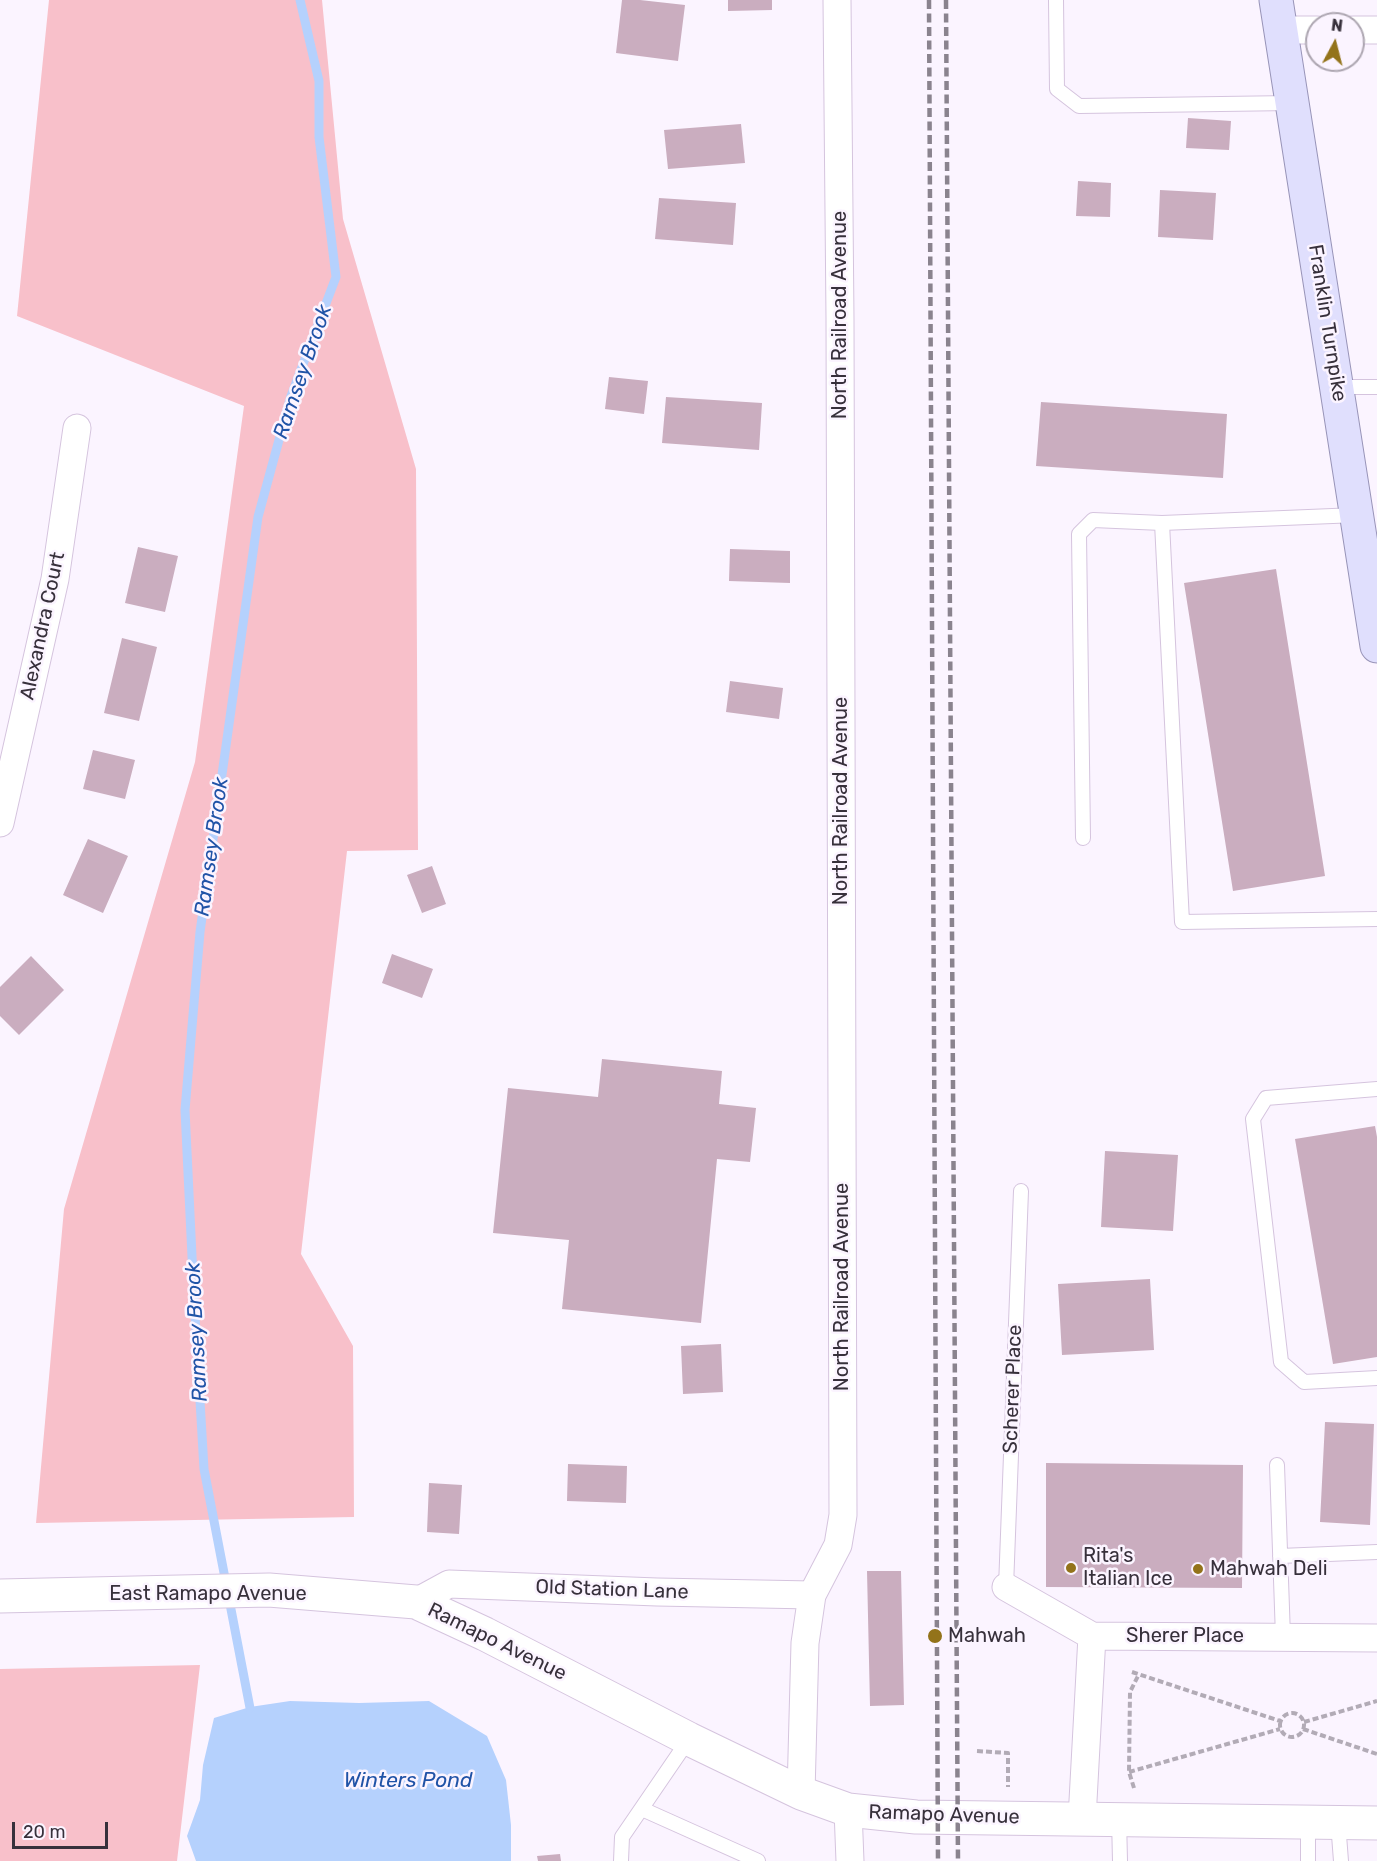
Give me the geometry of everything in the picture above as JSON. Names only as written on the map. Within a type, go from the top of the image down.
[{"type":"main road","name":"Franklin Turnpike","points":[[1279,15],[1377,646]]},
{"type":"street","name":"North Railroad Avenue","points":[[801,1793],[805,1643],[812,1595],[838,1545],[843,1515],[837,0]]},
{"type":"street","points":[[1279,15],[1305,25]]},
{"type":"street","name":"Alexandra Court","points":[[0,823],[55,579],[77,428]]},
{"type":"street","name":"Old Station Lane","points":[[416,1602],[449,1584],[812,1595]]},
{"type":"street","name":"Sherer Place","points":[[1006,1587],[1092,1636],[1377,1638]]},
{"type":"street","name":"East Ramapo Avenue","points":[[0,1596],[269,1590],[416,1602]]},
{"type":"street","name":"Ramapo Avenue","points":[[416,1602],[485,1634],[689,1739],[801,1793],[848,1810],[916,1817],[1377,1823]]},
{"type":"street","points":[[1082,1819],[1092,1636]]},
{"type":"street","points":[[848,1810],[850,1861]]},
{"type":"lane","points":[[1056,0],[1057,89],[1079,106],[1292,103]]},
{"type":"lane","points":[[1337,387],[1377,387]]},
{"type":"lane","points":[[1083,838],[1079,534],[1093,520],[1162,523],[1357,515]]},
{"type":"lane","points":[[1162,523],[1182,921],[1377,919]]},
{"type":"lane","points":[[1377,1089],[1266,1098],[1253,1119],[1281,1362],[1304,1382],[1377,1378]]},
{"type":"lane","name":"Scherer Place","points":[[1006,1587],[1021,1191]]},
{"type":"lane","points":[[1277,1465],[1283,1637]]},
{"type":"lane","points":[[1280,1556],[1377,1552]]},
{"type":"lane","points":[[621,1861],[622,1837],[689,1739]]},
{"type":"lane","points":[[642,1809],[758,1861]]},
{"type":"lane","points":[[1119,1818],[1120,1861]]},
{"type":"lane","points":[[1308,1861],[1323,1822]]},
{"type":"lane","points":[[1323,1822],[1341,1861]]},
{"type":"path","points":[[1132,1672],[1280,1721]]},
{"type":"path","points":[[1134,1788],[1130,1772],[1130,1692],[1139,1674]]},
{"type":"path","points":[[1304,1722],[1377,1701]]},
{"type":"path","points":[[1292,1713],[1299,1715],[1304,1722],[1299,1735],[1292,1737],[1284,1735],[1280,1729],[1280,1721],[1285,1715],[1292,1713]]},
{"type":"path","points":[[1130,1772],[1280,1729]]},
{"type":"path","points":[[1303,1729],[1377,1754]]},
{"type":"path","points":[[977,1751],[1008,1753],[1008,1771]]},
{"type":"shaded area","points":[[49,0],[322,0],[343,219],[416,469],[418,850],[347,851],[301,1254],[353,1346],[354,1517],[36,1523],[64,1209],[195,762],[244,406],[17,316]]},
{"type":"shaded area","points":[[200,1665],[177,1861],[0,1861],[0,1669]]},
{"type":"water","name":"Winters Pond","points":[[290,1701],[359,1703],[429,1701],[487,1736],[506,1780],[511,1825],[511,1861],[196,1861],[187,1836],[200,1800],[203,1765],[214,1718],[250,1707]]},
{"type":"building","points":[[622,0],[685,5],[678,61],[616,53]]},
{"type":"building","points":[[728,0],[772,0],[772,10],[728,11]]},
{"type":"building","points":[[1188,118],[1231,121],[1229,150],[1186,148]]},
{"type":"building","points":[[741,124],[745,163],[668,169],[664,130]]},
{"type":"building","points":[[1078,181],[1111,183],[1110,217],[1076,216]]},
{"type":"building","points":[[1160,190],[1216,193],[1213,240],[1158,237]]},
{"type":"building","points":[[659,198],[736,203],[733,245],[655,239]]},
{"type":"building","points":[[609,377],[648,381],[644,414],[605,409]]},
{"type":"building","points":[[666,397],[762,403],[759,450],[662,443]]},
{"type":"building","points":[[1041,402],[1227,414],[1223,478],[1036,466]]},
{"type":"building","points":[[138,547],[178,556],[165,612],[125,603]]},
{"type":"building","points":[[730,549],[790,551],[790,583],[729,581]]},
{"type":"building","points":[[1276,569],[1325,876],[1233,891],[1184,583]]},
{"type":"building","points":[[122,638],[157,647],[139,721],[104,713]]},
{"type":"building","points":[[730,681],[783,688],[779,719],[726,712]]},
{"type":"building","points":[[93,750],[135,760],[125,799],[83,789]]},
{"type":"building","points":[[88,839],[128,856],[103,913],[63,895]]},
{"type":"building","points":[[432,866],[446,904],[422,913],[407,875]]},
{"type":"building","points":[[392,954],[433,969],[422,998],[382,983]]},
{"type":"building","points":[[31,956],[64,990],[19,1035],[0,1016],[0,987]]},
{"type":"building","points":[[602,1059],[722,1071],[719,1104],[756,1108],[750,1162],[717,1159],[701,1323],[562,1309],[569,1240],[493,1233],[508,1088],[598,1097]]},
{"type":"building","points":[[1375,1126],[1377,1137],[1377,1357],[1333,1364],[1295,1139]]},
{"type":"building","points":[[1105,1151],[1178,1155],[1173,1231],[1101,1227]]},
{"type":"building","points":[[1150,1279],[1154,1350],[1062,1355],[1058,1284]]},
{"type":"building","points":[[721,1344],[723,1392],[683,1394],[681,1346]]},
{"type":"building","points":[[1325,1422],[1374,1424],[1370,1525],[1320,1522]]},
{"type":"building","points":[[1046,1463],[1243,1465],[1242,1588],[1046,1587]]},
{"type":"building","points":[[568,1464],[627,1466],[626,1503],[567,1501]]},
{"type":"building","points":[[429,1483],[462,1485],[459,1534],[427,1532]]},
{"type":"building","name":"Mahwah","points":[[867,1571],[901,1571],[904,1705],[870,1706]]},
{"type":"building","points":[[560,1854],[561,1861],[538,1861],[537,1856]]},
{"type":"waterway","name":"Ramsey Brook","points":[[250,1708],[204,1469],[185,1110],[200,932],[258,517],[291,396],[336,277],[319,137],[319,81],[300,0]]},
{"type":"railway","points":[[929,0],[938,1861]]},
{"type":"railway","points":[[946,0],[958,1861]]},
{"type":"place","name":"Rita's Italian Ice","points":[[1071,1568]]},
{"type":"place","name":"Mahwah Deli","points":[[1198,1569]]},
{"type":"place","name":"Mahwah","points":[[935,1636]]}]
